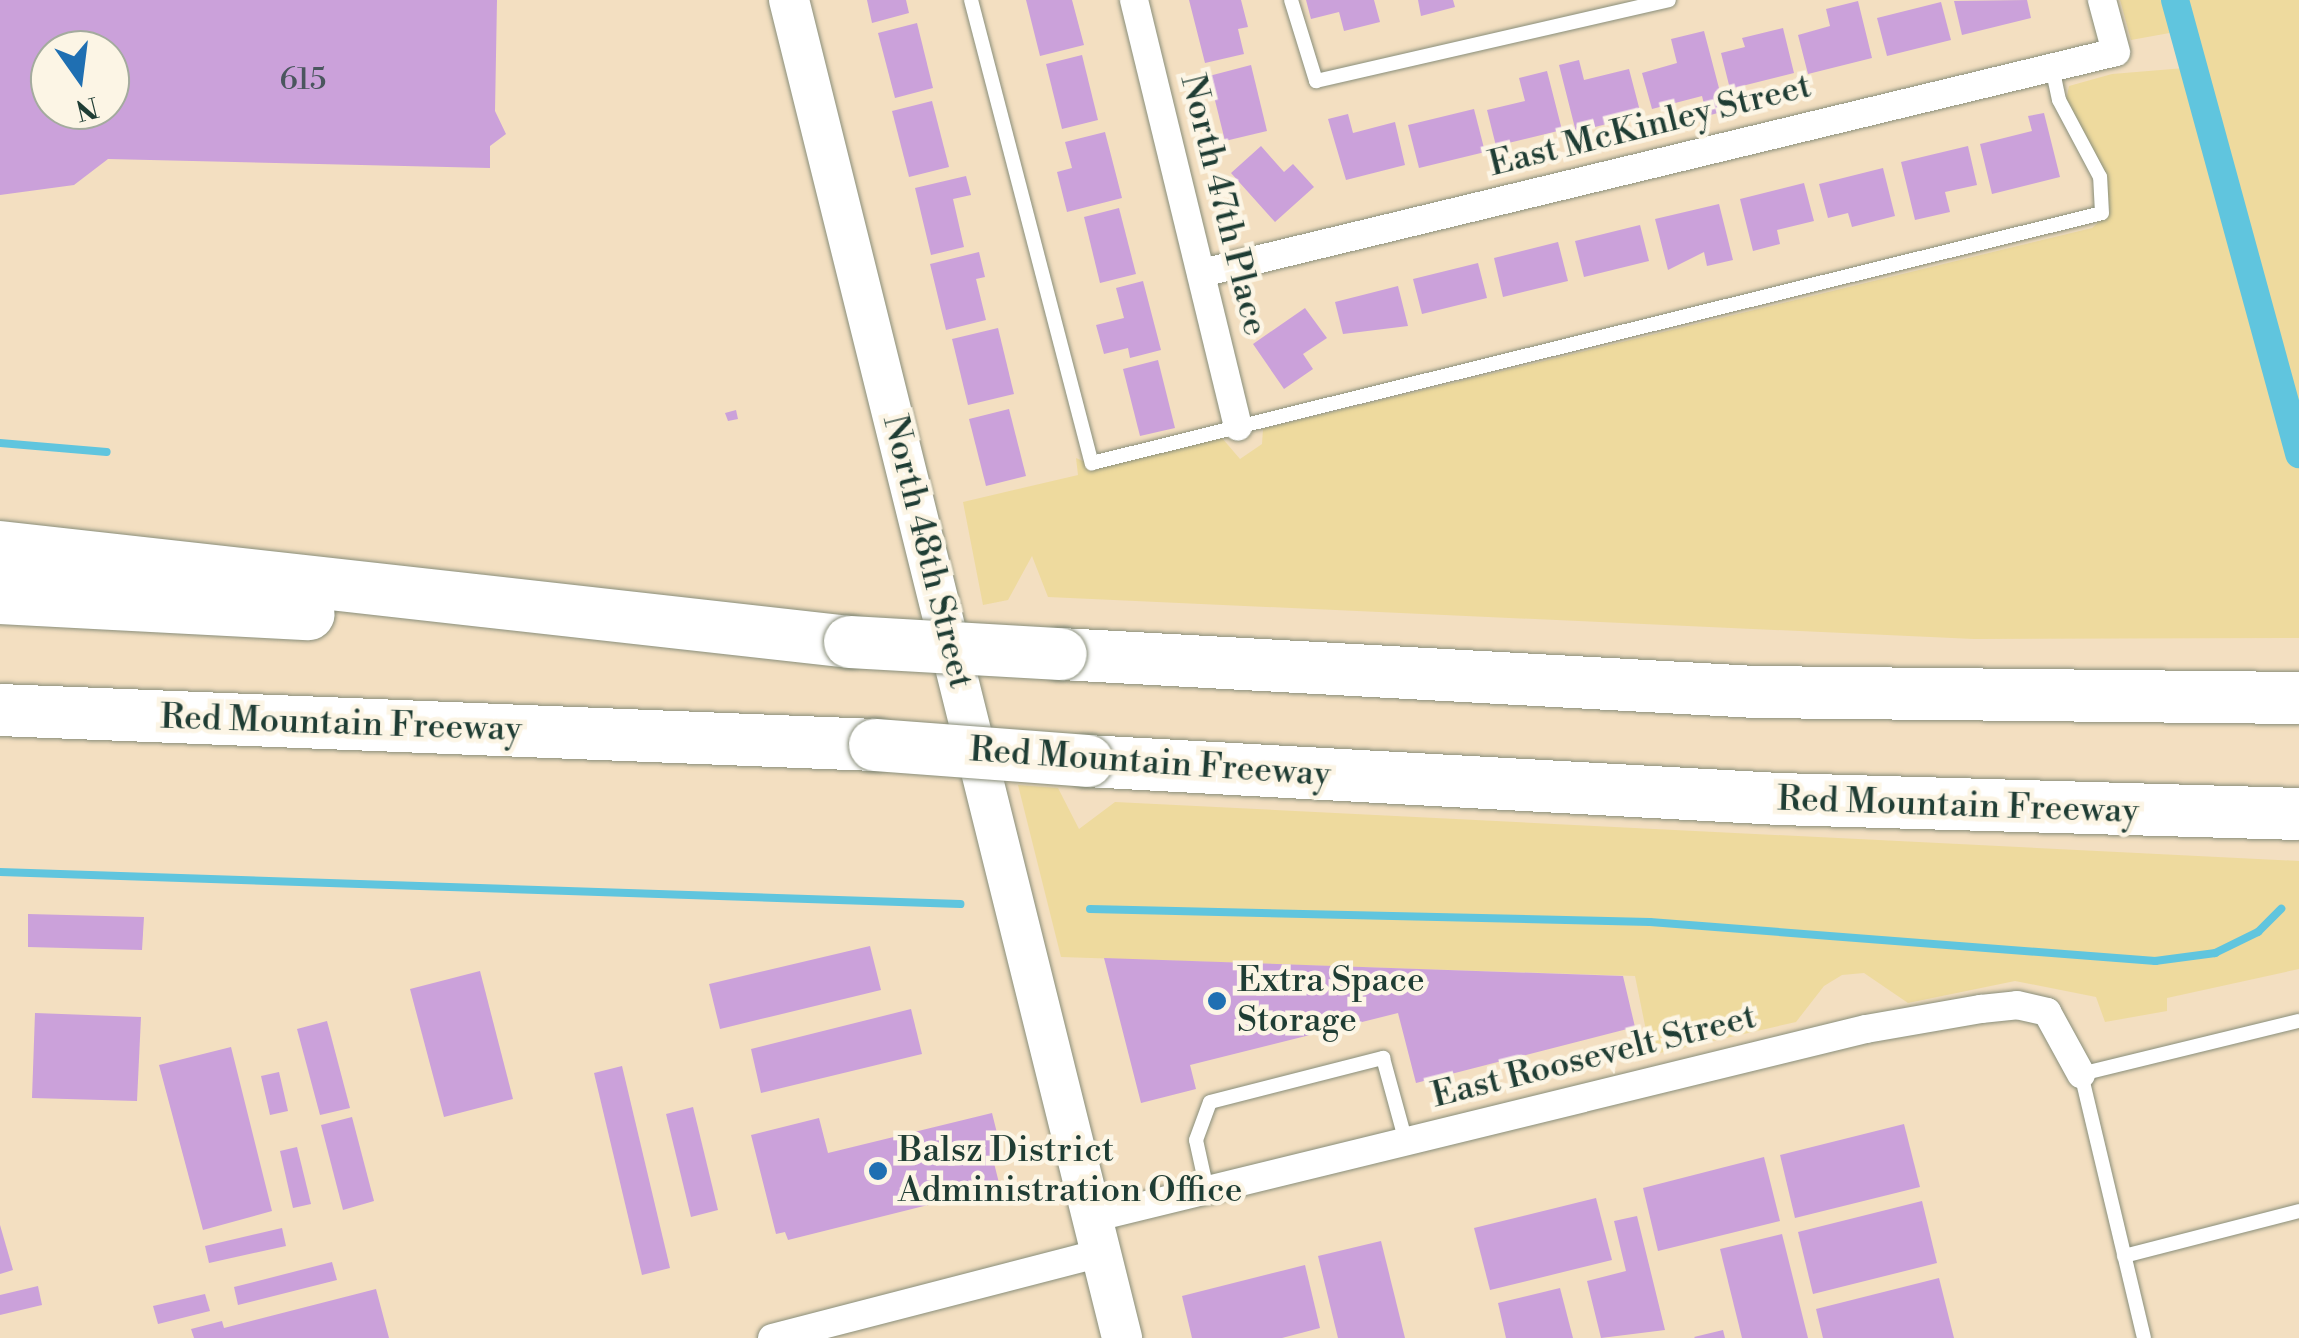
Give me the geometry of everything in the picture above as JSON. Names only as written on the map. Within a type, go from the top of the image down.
[{"type":"highway","points":[[0,547],[850,642]]},
{"type":"highway","points":[[0,598],[1661,688],[2131,699],[2299,698]]},
{"type":"highway","points":[[2131,699],[2299,675]]},
{"type":"highway","name":"Red Mountain Freeway","points":[[3,710],[876,745],[1779,799],[2299,814]]},
{"type":"street","name":"North 48th Street","points":[[789,0],[1122,1338]]},
{"type":"street","name":"North 47th Place","points":[[1134,0],[1238,428]]},
{"type":"street","name":"East McKinley Street","points":[[1202,274],[2116,52],[2102,0]]},
{"type":"street","name":"East Roosevelt Street","points":[[772,1338],[1097,1236],[1207,1190],[1866,1029],[2017,1005],[2048,1012],[2080,1074]]},
{"type":"lane","points":[[971,0],[1092,463],[2102,213],[2100,177],[2058,100],[2052,67]]},
{"type":"lane","points":[[1290,0],[1316,81],[1669,0]]},
{"type":"lane","points":[[2144,1338],[2080,1074],[2299,1022]]},
{"type":"lane","points":[[1207,1190],[1196,1140],[1210,1102],[1383,1058],[1406,1142]]},
{"type":"lane","points":[[2124,1256],[2299,1211]]},
{"type":"sand","points":[[2120,0],[2299,0],[2299,638],[1974,639],[1048,597],[1032,556],[1008,600],[983,605],[963,502],[1078,475],[1076,458],[1099,468],[1222,438],[1240,459],[1262,444],[1263,429],[2092,228],[2110,212],[2107,184],[2065,105],[2069,86],[2112,74],[2197,67],[2186,30],[2131,40]]},
{"type":"sand","points":[[1018,785],[1058,788],[1079,829],[1115,802],[2299,861],[2299,969],[2167,998],[2167,1011],[2105,1022],[2096,997],[2015,981],[1908,1003],[1864,973],[1842,975],[1824,986],[1796,1022],[1651,1055],[1635,976],[1061,957]]},
{"type":"building","points":[[0,0],[497,0],[495,111],[506,134],[490,146],[490,168],[108,159],[74,185],[0,195]]},
{"type":"building","points":[[867,0],[906,0],[909,13],[872,23]]},
{"type":"building","points":[[1026,0],[1072,0],[1084,45],[1040,56]]},
{"type":"building","points":[[1189,0],[1241,0],[1248,27],[1238,29],[1244,54],[1205,63]]},
{"type":"building","points":[[1306,0],[1374,0],[1380,22],[1344,31],[1339,12],[1311,19]]},
{"type":"building","points":[[1418,0],[1453,0],[1455,7],[1421,16]]},
{"type":"building","points":[[2027,0],[2031,18],[1962,35],[1954,1]]},
{"type":"building","points":[[1858,1],[1872,58],[1808,74],[1798,35],[1830,26],[1826,9]]},
{"type":"building","points":[[1941,2],[1951,40],[1887,56],[1877,18]]},
{"type":"building","points":[[917,23],[933,88],[895,98],[878,33]]},
{"type":"building","points":[[1783,28],[1794,73],[1730,89],[1721,53],[1745,47],[1742,38]]},
{"type":"building","points":[[1704,31],[1725,111],[1707,116],[1702,96],[1652,109],[1642,73],[1677,63],[1671,39]]},
{"type":"building","points":[[1082,55],[1098,120],[1062,129],[1046,64]]},
{"type":"building","points":[[1579,60],[1584,80],[1629,69],[1641,115],[1576,132],[1559,65]]},
{"type":"building","points":[[1251,65],[1267,131],[1225,141],[1209,76]]},
{"type":"building","points":[[1547,71],[1562,130],[1496,146],[1487,110],[1525,101],[1519,78]]},
{"type":"building","points":[[932,101],[949,167],[909,177],[892,111]]},
{"type":"building","points":[[1474,109],[1485,152],[1419,168],[1408,125]]},
{"type":"building","points":[[2044,113],[2060,177],[1992,194],[1980,144],[2032,131],[2028,116]]},
{"type":"building","points":[[1348,114],[1353,133],[1395,122],[1405,165],[1346,180],[1328,119]]},
{"type":"building","points":[[1105,132],[1122,198],[1067,212],[1057,172],[1072,168],[1065,142]]},
{"type":"building","points":[[1261,146],[1284,172],[1293,164],[1314,187],[1275,222],[1231,173]]},
{"type":"building","points":[[1968,146],[1977,185],[1945,192],[1950,212],[1915,220],[1901,162]]},
{"type":"building","points":[[1883,168],[1895,216],[1852,227],[1848,213],[1828,218],[1819,184]]},
{"type":"building","points":[[966,176],[971,195],[953,199],[964,247],[931,255],[915,188]]},
{"type":"building","points":[[1804,183],[1814,221],[1777,230],[1780,244],[1753,251],[1740,199]]},
{"type":"building","points":[[1719,204],[1733,260],[1707,266],[1704,252],[1668,270],[1655,219]]},
{"type":"building","points":[[1119,208],[1136,274],[1100,283],[1084,217]]},
{"type":"building","points":[[1640,225],[1649,261],[1584,277],[1575,241]]},
{"type":"building","points":[[1558,242],[1568,281],[1503,297],[1494,258]]},
{"type":"building","points":[[979,252],[985,277],[976,279],[986,320],[946,330],[930,264]]},
{"type":"building","points":[[1478,263],[1487,298],[1422,314],[1413,279]]},
{"type":"building","points":[[1143,281],[1161,350],[1130,358],[1128,348],[1104,354],[1096,325],[1124,318],[1116,288]]},
{"type":"building","points":[[1398,286],[1408,326],[1343,334],[1335,302]]},
{"type":"building","points":[[1305,308],[1327,338],[1303,354],[1313,369],[1284,389],[1253,344]]},
{"type":"building","points":[[998,328],[1014,394],[968,405],[952,339]]},
{"type":"building","points":[[1158,360],[1175,428],[1140,436],[1123,369]]},
{"type":"building","points":[[1009,409],[1026,476],[986,486],[969,419]]},
{"type":"building","points":[[736,410],[738,419],[728,421],[725,413]]},
{"type":"building","points":[[28,914],[144,917],[142,950],[28,947]]},
{"type":"building","points":[[870,946],[881,990],[720,1029],[709,984]]},
{"type":"building","points":[[1104,958],[1623,976],[1635,1027],[1416,1083],[1398,1013],[1190,1065],[1196,1089],[1141,1103]]},
{"type":"building","points":[[480,971],[513,1099],[444,1117],[410,989]]},
{"type":"building","points":[[911,1009],[922,1054],[761,1093],[751,1049]]},
{"type":"building","points":[[35,1013],[141,1017],[137,1101],[32,1098]]},
{"type":"building","points":[[327,1021],[350,1108],[320,1115],[297,1029]]},
{"type":"building","points":[[231,1047],[272,1211],[203,1230],[159,1065]]},
{"type":"building","points":[[622,1066],[670,1268],[642,1275],[594,1073]]},
{"type":"building","points":[[279,1072],[288,1111],[270,1115],[261,1076]]},
{"type":"building","points":[[693,1107],[718,1210],[691,1217],[666,1114]]},
{"type":"building","name":"Balsz District Administration Office","points":[[992,1113],[1002,1153],[992,1155],[1000,1187],[788,1240],[785,1232],[776,1234],[751,1135],[819,1118],[828,1153]]},
{"type":"building","points":[[352,1117],[374,1201],[343,1210],[321,1125]]},
{"type":"building","points":[[1904,1124],[1920,1187],[1795,1218],[1780,1155]]},
{"type":"building","points":[[297,1147],[311,1204],[293,1208],[280,1151]]},
{"type":"building","points":[[1764,1157],[1780,1221],[1658,1251],[1643,1188]]},
{"type":"building","points":[[1596,1198],[1612,1260],[1490,1290],[1474,1228]]},
{"type":"building","points":[[1922,1201],[1937,1263],[1813,1294],[1798,1232]]},
{"type":"building","points":[[1637,1216],[1665,1330],[1601,1338],[1587,1281],[1626,1271],[1614,1221]]},
{"type":"building","points":[[0,1225],[13,1270],[0,1274]]},
{"type":"building","points":[[282,1228],[286,1246],[209,1263],[205,1246]]},
{"type":"building","points":[[1782,1234],[1808,1338],[1742,1338],[1720,1249]]},
{"type":"building","points":[[1381,1241],[1405,1338],[1338,1338],[1318,1256]]},
{"type":"building","points":[[332,1262],[337,1280],[238,1305],[234,1287]]},
{"type":"building","points":[[1305,1265],[1320,1328],[1282,1338],[1192,1338],[1182,1296]]},
{"type":"building","points":[[1939,1278],[1954,1338],[1823,1338],[1816,1309]]},
{"type":"building","points":[[38,1286],[42,1305],[0,1315],[0,1295]]},
{"type":"building","points":[[1560,1288],[1573,1338],[1506,1338],[1498,1303]]},
{"type":"building","points":[[376,1289],[389,1338],[194,1338],[191,1329],[222,1321],[224,1328]]},
{"type":"building","points":[[205,1294],[210,1311],[158,1324],[153,1306]]},
{"type":"building","points":[[1723,1330],[1725,1338],[1694,1337]]},
{"type":"waterway","points":[[2175,0],[2299,454]]},
{"type":"waterway","points":[[0,443],[107,452]]},
{"type":"waterway","points":[[0,872],[960,904]]},
{"type":"waterway","points":[[1090,909],[1650,922],[2155,961],[2215,953],[2258,932],[2281,909]]},
{"type":"place","name":"Extra Space Storage","points":[[1217,1001]]},
{"type":"place","name":"Balsz District Administration Office","points":[[878,1171]]}]
